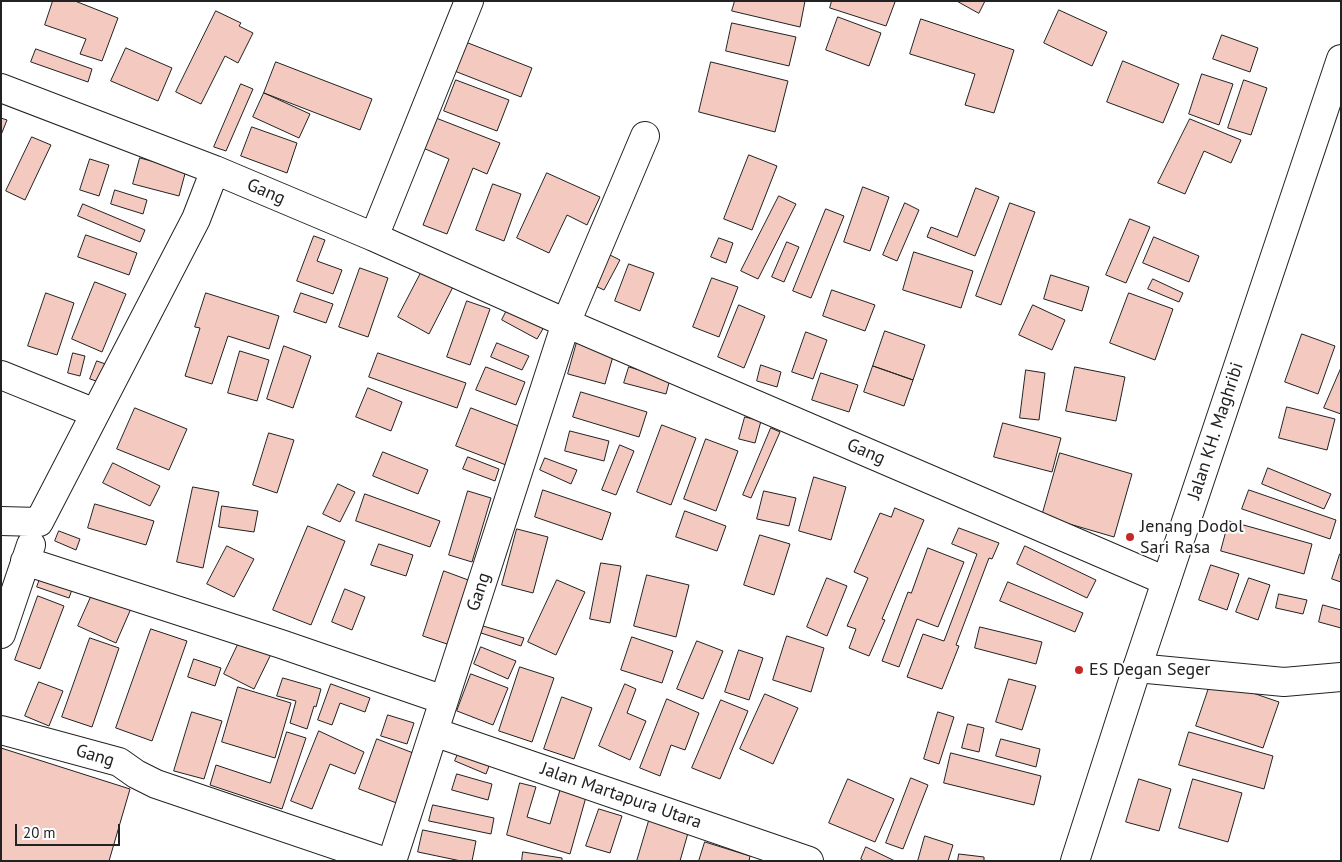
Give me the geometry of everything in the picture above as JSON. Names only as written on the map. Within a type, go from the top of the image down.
[{"type":"main road","points":[[374,237],[469,1]]},
{"type":"main road","name":"Jalan KH. Maghribi","points":[[1075,861],[1137,668],[1341,59]]},
{"type":"main road","name":"Gang","points":[[1,88],[215,170],[374,237],[566,323],[1166,581]]},
{"type":"main road","points":[[566,323],[645,136]]},
{"type":"main road","points":[[1,634],[39,522],[196,219],[215,170]]},
{"type":"main road","name":"Gang","points":[[392,861],[566,323]]},
{"type":"main road","points":[[1,374],[95,413]]},
{"type":"main road","points":[[1,521],[39,522]]},
{"type":"main road","points":[[26,561],[282,644],[444,700]]},
{"type":"main road","points":[[1137,668],[1284,682],[1341,677]]},
{"type":"main road","name":"Gang","points":[[1,730],[119,762],[136,774],[156,784],[383,861]]},
{"type":"main road","name":"Jalan Martapura Utara","points":[[434,732],[809,861]]},
{"type":"building","points":[[53,1],[75,1],[118,18],[102,61],[80,54],[86,39],[45,25]]},
{"type":"building","points":[[735,1],[805,1],[800,27],[732,11]]},
{"type":"building","points":[[832,1],[895,2],[886,26],[830,8]]},
{"type":"building","points":[[957,1],[985,1],[979,13]]},
{"type":"building","points":[[1059,10],[1107,32],[1092,66],[1044,43]]},
{"type":"building","points":[[216,11],[241,23],[239,26],[253,33],[238,63],[225,56],[201,104],[176,92]]},
{"type":"building","points":[[838,17],[881,33],[869,66],[826,50]]},
{"type":"building","points":[[921,19],[1014,50],[994,113],[965,105],[975,74],[910,54]]},
{"type":"building","points":[[732,23],[796,37],[789,66],[726,51]]},
{"type":"building","points":[[1222,35],[1258,48],[1250,72],[1213,59]]},
{"type":"building","points":[[463,41],[532,68],[521,97],[452,70]]},
{"type":"building","points":[[126,48],[172,68],[158,101],[111,81]]},
{"type":"building","points":[[36,49],[92,69],[88,82],[31,62]]},
{"type":"building","points":[[1123,61],[1179,84],[1163,123],[1107,102]]},
{"type":"building","points":[[276,62],[372,99],[360,130],[264,93]]},
{"type":"building","points":[[711,62],[788,81],[775,132],[699,112]]},
{"type":"building","points":[[1202,74],[1233,84],[1219,125],[1189,114]]},
{"type":"building","points":[[456,80],[509,100],[497,131],[444,111]]},
{"type":"building","points":[[1244,80],[1267,88],[1251,135],[1228,128]]},
{"type":"building","points":[[241,84],[253,89],[226,151],[214,147]]},
{"type":"building","points":[[264,93],[310,114],[299,138],[253,117]]},
{"type":"building","points":[[1,118],[7,120],[1,135]]},
{"type":"building","points":[[436,118],[500,143],[487,174],[473,168],[447,234],[423,225],[449,159],[423,148]]},
{"type":"building","points":[[1190,119],[1241,140],[1231,163],[1204,151],[1185,194],[1158,183]]},
{"type":"building","points":[[252,127],[297,143],[287,173],[241,156]]},
{"type":"building","points":[[32,137],[51,145],[25,200],[6,191]]},
{"type":"building","points":[[749,155],[777,166],[752,230],[724,219]]},
{"type":"building","points":[[140,158],[186,170],[179,196],[133,184]]},
{"type":"building","points":[[90,159],[109,165],[99,196],[80,190]]},
{"type":"building","points":[[547,173],[600,197],[587,225],[567,215],[549,253],[517,238]]},
{"type":"building","points":[[493,184],[521,194],[504,241],[476,230]]},
{"type":"building","points":[[863,187],[889,197],[870,251],[844,242]]},
{"type":"building","points":[[976,188],[999,197],[975,256],[927,237],[931,227],[957,237]]},
{"type":"building","points":[[115,190],[147,200],[143,214],[111,204]]},
{"type":"building","points":[[779,196],[796,204],[758,279],[741,271]]},
{"type":"building","points":[[905,203],[919,210],[897,261],[883,255]]},
{"type":"building","points":[[1010,203],[1035,212],[1001,305],[976,296]]},
{"type":"building","points":[[83,204],[145,230],[140,242],[78,216]]},
{"type":"building","points":[[826,209],[844,216],[811,298],[793,291]]},
{"type":"building","points":[[1130,219],[1150,227],[1126,283],[1106,275]]},
{"type":"building","points":[[86,235],[137,253],[129,275],[78,257]]},
{"type":"building","points":[[314,236],[325,240],[317,261],[342,270],[333,294],[297,281]]},
{"type":"building","points":[[1154,237],[1199,256],[1189,282],[1143,263]]},
{"type":"building","points":[[719,238],[733,243],[726,263],[711,257]]},
{"type":"building","points":[[787,242],[799,247],[784,282],[772,277]]},
{"type":"building","points":[[604,252],[620,260],[604,290],[587,282]]},
{"type":"building","points":[[914,252],[973,271],[961,308],[903,290]]},
{"type":"building","points":[[629,264],[654,273],[640,311],[615,301]]},
{"type":"building","points":[[360,268],[388,278],[368,337],[339,327]]},
{"type":"building","points":[[423,269],[454,285],[429,334],[398,317]]},
{"type":"building","points":[[1051,275],[1089,287],[1082,311],[1044,299]]},
{"type":"building","points":[[712,278],[738,287],[719,337],[693,327]]},
{"type":"building","points":[[1153,279],[1183,293],[1179,302],[1148,289]]},
{"type":"building","points":[[95,282],[126,294],[102,352],[72,339]]},
{"type":"building","points":[[832,290],[875,305],[865,331],[823,316]]},
{"type":"building","points":[[46,293],[74,303],[57,355],[28,346]]},
{"type":"building","points":[[206,293],[279,316],[269,349],[228,336],[212,384],[185,376],[200,328],[195,327]]},
{"type":"building","points":[[301,293],[333,304],[326,323],[294,312]]},
{"type":"building","points":[[1129,293],[1173,309],[1155,360],[1110,343]]},
{"type":"building","points":[[467,301],[490,309],[470,365],[447,357]]},
{"type":"building","points":[[739,305],[765,316],[744,368],[718,357]]},
{"type":"building","points":[[1033,305],[1065,320],[1052,350],[1019,335]]},
{"type":"building","points":[[508,308],[544,327],[537,339],[502,320]]},
{"type":"building","points":[[885,331],[925,345],[913,380],[873,366]]},
{"type":"building","points":[[806,332],[827,340],[813,379],[792,372]]},
{"type":"building","points":[[1302,334],[1335,346],[1318,394],[1285,382]]},
{"type":"building","points":[[577,342],[614,353],[605,384],[568,374]]},
{"type":"building","points":[[497,343],[529,356],[522,370],[491,357]]},
{"type":"building","points":[[284,346],[311,356],[293,408],[267,399]]},
{"type":"building","points":[[240,351],[269,360],[257,401],[228,393]]},
{"type":"building","points":[[73,353],[85,356],[80,376],[68,373]]},
{"type":"building","points":[[378,353],[466,383],[457,408],[369,377]]},
{"type":"building","points":[[97,361],[111,366],[105,384],[90,379]]},
{"type":"building","points":[[761,365],[781,372],[777,387],[757,381]]},
{"type":"building","points":[[873,366],[913,380],[904,406],[864,392]]},
{"type":"building","points":[[486,367],[525,382],[516,405],[476,390]]},
{"type":"building","points":[[629,367],[670,379],[666,394],[624,383]]},
{"type":"building","points":[[1075,367],[1125,377],[1116,421],[1066,411]]},
{"type":"building","points":[[1341,368],[1341,414],[1324,408]]},
{"type":"building","points":[[1026,370],[1045,373],[1039,420],[1020,418]]},
{"type":"building","points":[[821,373],[858,385],[849,412],[812,400]]},
{"type":"building","points":[[368,388],[402,402],[391,431],[356,417]]},
{"type":"building","points":[[581,392],[647,412],[639,437],[573,417]]},
{"type":"building","points":[[1287,407],[1335,419],[1327,450],[1279,438]]},
{"type":"building","points":[[135,408],[187,429],[169,470],[117,449]]},
{"type":"building","points":[[471,408],[521,427],[506,465],[456,446]]},
{"type":"building","points":[[745,417],[761,421],[755,443],[739,439]]},
{"type":"building","points":[[1003,423],[1061,438],[1052,472],[994,457]]},
{"type":"building","points":[[662,425],[696,438],[671,505],[637,492]]},
{"type":"building","points":[[771,428],[780,432],[751,498],[743,495]]},
{"type":"building","points":[[570,431],[609,441],[604,461],[565,451]]},
{"type":"building","points":[[269,433],[294,440],[277,493],[253,485]]},
{"type":"building","points":[[706,439],[738,451],[716,511],[684,499]]},
{"type":"building","points":[[620,445],[634,451],[616,495],[602,490]]},
{"type":"building","points":[[383,452],[428,470],[418,494],[373,476]]},
{"type":"building","points":[[1060,453],[1132,474],[1114,537],[1042,516]]},
{"type":"building","points":[[468,457],[499,469],[495,481],[463,469]]},
{"type":"building","points":[[545,458],[577,470],[571,484],[540,470]]},
{"type":"building","points":[[113,463],[160,486],[150,506],[103,483]]},
{"type":"building","points":[[1268,468],[1331,494],[1324,509],[1262,484]]},
{"type":"building","points":[[814,477],[846,487],[831,540],[799,531]]},
{"type":"building","points":[[338,484],[355,492],[340,522],[323,514]]},
{"type":"building","points":[[193,487],[219,492],[203,568],[177,562]]},
{"type":"building","points":[[543,490],[611,513],[602,540],[535,517]]},
{"type":"building","points":[[1249,490],[1336,520],[1330,539],[1242,509]]},
{"type":"building","points":[[468,491],[491,498],[472,562],[449,555]]},
{"type":"building","points":[[764,491],[796,498],[789,526],[757,519]]},
{"type":"building","points":[[365,494],[440,521],[430,547],[356,521]]},
{"type":"building","points":[[95,504],[154,521],[146,545],[88,528]]},
{"type":"building","points":[[222,506],[258,511],[254,532],[219,527]]},
{"type":"building","points":[[895,508],[924,520],[882,619],[885,620],[869,656],[849,648],[856,629],[847,626],[868,578],[854,572],[880,513],[891,517]]},
{"type":"building","points":[[685,511],[726,526],[717,551],[676,537]]},
{"type":"building","points":[[1229,521],[1312,544],[1304,574],[1221,551]]},
{"type":"building","points":[[308,526],[345,541],[311,625],[273,610]]},
{"type":"building","points":[[959,528],[999,543],[992,559],[989,558],[956,645],[959,646],[942,689],[907,677],[923,634],[944,641],[977,554],[952,544]]},
{"type":"building","points":[[517,529],[548,537],[533,593],[502,585]]},
{"type":"building","points":[[59,531],[80,539],[76,550],[55,541]]},
{"type":"building","points":[[760,535],[790,544],[774,595],[744,585]]},
{"type":"building","points":[[379,544],[413,555],[406,576],[371,565]]},
{"type":"building","points":[[227,546],[254,559],[234,597],[207,584]]},
{"type":"building","points":[[1025,546],[1096,580],[1087,598],[1017,564]]},
{"type":"building","points":[[928,548],[964,562],[938,627],[917,619],[899,667],[882,661],[908,592],[911,593]]},
{"type":"building","points":[[1341,554],[1341,582],[1332,579]]},
{"type":"building","points":[[601,563],[621,566],[610,623],[590,619]]},
{"type":"building","points":[[1211,565],[1239,574],[1227,610],[1199,600]]},
{"type":"building","points":[[444,571],[471,581],[450,645],[423,636]]},
{"type":"building","points":[[42,573],[74,584],[69,598],[37,587]]},
{"type":"building","points":[[647,575],[689,585],[676,637],[634,626]]},
{"type":"building","points":[[827,578],[847,586],[827,636],[807,627]]},
{"type":"building","points":[[1249,578],[1270,585],[1258,620],[1236,612]]},
{"type":"building","points":[[557,580],[585,592],[556,655],[528,642]]},
{"type":"building","points":[[1008,582],[1083,613],[1075,632],[1000,601]]},
{"type":"building","points":[[95,588],[133,604],[116,643],[78,626]]},
{"type":"building","points":[[345,589],[365,597],[352,630],[332,622]]},
{"type":"building","points":[[1279,594],[1307,600],[1303,614],[1276,608]]},
{"type":"building","points":[[38,596],[64,606],[40,669],[15,660]]},
{"type":"building","points":[[1323,605],[1341,610],[1341,628],[1319,622]]},
{"type":"building","points":[[483,626],[524,638],[521,646],[481,633]]},
{"type":"building","points":[[980,627],[1042,642],[1036,664],[975,648]]},
{"type":"building","points":[[151,629],[187,641],[152,741],[116,728]]},
{"type":"building","points":[[242,636],[273,650],[254,689],[224,674]]},
{"type":"building","points":[[787,636],[824,648],[811,692],[773,680]]},
{"type":"building","points":[[632,637],[673,651],[662,683],[621,670]]},
{"type":"building","points":[[90,638],[119,648],[92,727],[62,717]]},
{"type":"building","points":[[697,641],[723,651],[703,699],[677,689]]},
{"type":"building","points":[[481,647],[516,661],[508,679],[474,664]]},
{"type":"building","points":[[739,650],[763,658],[749,700],[725,692]]},
{"type":"building","points":[[194,659],[221,668],[215,686],[188,677]]},
{"type":"building","points":[[520,667],[554,678],[532,742],[499,731]]},
{"type":"building","points":[[471,674],[508,688],[493,725],[457,711]]},
{"type":"building","points":[[283,678],[321,689],[307,729],[290,723],[296,701],[277,696]]},
{"type":"building","points":[[1009,679],[1036,686],[1022,730],[996,722]]},
{"type":"building","points":[[1212,679],[1279,702],[1263,748],[1196,726]]},
{"type":"building","points":[[39,682],[63,691],[49,726],[25,716]]},
{"type":"building","points":[[331,684],[370,698],[365,712],[340,703],[332,725],[318,720]]},
{"type":"building","points":[[625,684],[636,689],[627,713],[646,721],[630,760],[599,746]]},
{"type":"building","points":[[238,687],[291,703],[275,758],[222,742]]},
{"type":"building","points":[[765,694],[798,708],[773,764],[740,749]]},
{"type":"building","points":[[562,697],[592,708],[574,759],[544,749]]},
{"type":"building","points":[[667,699],[699,713],[685,750],[671,745],[660,776],[640,768]]},
{"type":"building","points":[[721,700],[748,711],[720,779],[692,768]]},
{"type":"building","points":[[192,712],[222,721],[204,779],[174,771]]},
{"type":"building","points":[[938,712],[954,717],[939,764],[924,759]]},
{"type":"building","points":[[388,715],[414,723],[407,744],[381,736]]},
{"type":"building","points":[[968,724],[984,728],[979,752],[962,748]]},
{"type":"building","points":[[319,731],[364,752],[355,774],[330,764],[312,809],[291,801]]},
{"type":"building","points":[[287,732],[306,738],[282,809],[210,785],[216,765],[270,783]]},
{"type":"building","points":[[1189,732],[1273,756],[1264,789],[1179,765]]},
{"type":"building","points":[[377,739],[421,756],[402,805],[359,789]]},
{"type":"building","points":[[1001,739],[1040,749],[1036,767],[996,756]]},
{"type":"building","points":[[1,748],[130,789],[109,861],[1,861]]},
{"type":"building","points":[[460,749],[491,761],[486,774],[455,761]]},
{"type":"building","points":[[951,753],[1041,776],[1034,805],[944,783]]},
{"type":"building","points":[[457,774],[492,784],[488,800],[452,790]]},
{"type":"building","points":[[911,778],[928,785],[903,849],[886,843]]},
{"type":"building","points":[[848,779],[894,799],[875,842],[829,823]]},
{"type":"building","points":[[1139,779],[1171,789],[1159,831],[1126,822]]},
{"type":"building","points":[[1193,779],[1242,793],[1228,842],[1179,828]]},
{"type":"building","points":[[520,783],[536,787],[527,817],[550,824],[560,790],[586,797],[570,854],[507,835]]},
{"type":"building","points":[[433,805],[494,818],[491,834],[429,821]]},
{"type":"building","points":[[599,809],[622,816],[610,853],[586,846]]},
{"type":"building","points":[[651,814],[690,826],[680,861],[637,861]]},
{"type":"building","points":[[423,830],[476,841],[472,861],[461,861],[418,852]]},
{"type":"building","points":[[925,836],[953,845],[948,861],[918,861]]},
{"type":"building","points":[[705,842],[750,856],[749,861],[699,861]]},
{"type":"building","points":[[866,847],[895,861],[864,861],[861,859]]},
{"type":"building","points":[[523,852],[562,858],[562,861],[522,861]]},
{"type":"building","points":[[959,854],[984,857],[984,861],[958,861]]},
{"type":"place","name":"Jenang Dodol Sari Rasa","points":[[1130,537]]},
{"type":"place","name":"ES Degan Seger","points":[[1079,670]]}]
